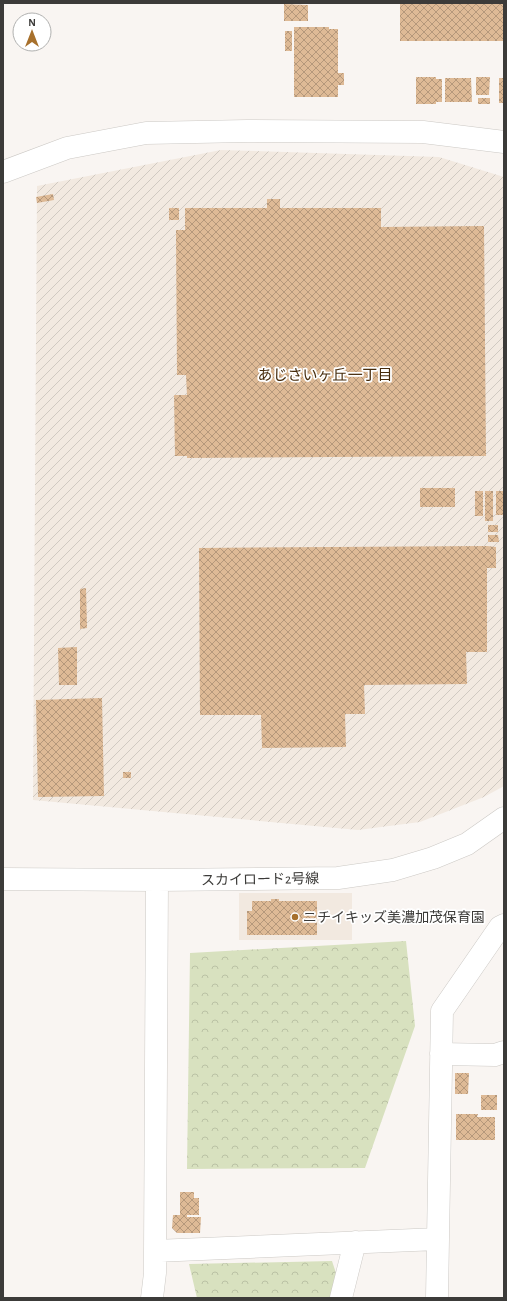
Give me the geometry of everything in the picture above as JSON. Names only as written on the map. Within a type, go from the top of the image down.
[{"type":"street","points":[[3,172],[67,148],[146,133],[246,131],[423,132],[504,142]]},
{"type":"street","name":"スカイロード2号線","points":[[3,879],[157,880],[338,878],[393,870],[432,858],[467,844],[504,818]]},
{"type":"street","points":[[152,1298],[156,1251],[157,880]]},
{"type":"street","points":[[437,1298],[442,1011],[500,927],[504,925]]},
{"type":"street","points":[[441,1054],[495,1056],[504,1052]]},
{"type":"street","points":[[156,1251],[438,1238]]},
{"type":"street","points":[[341,1298],[355,1242]]},
{"type":"shaded area","points":[[221,150],[439,157],[504,177],[504,786],[484,797],[420,822],[358,830],[33,800],[37,186]]},
{"type":"shaded area","name":"ニチイキッズ美濃加茂保育園","points":[[239,893],[352,893],[352,940],[239,940]]},
{"type":"green space","points":[[406,941],[415,1026],[365,1168],[187,1169],[190,953]]},
{"type":"green space","points":[[332,1261],[338,1279],[332,1298],[197,1298],[189,1264]]},
{"type":"building","points":[[400,3],[504,3],[504,41],[400,41]]},
{"type":"building","points":[[284,4],[308,5],[308,21],[284,21]]},
{"type":"building","points":[[294,27],[329,27],[329,29],[338,29],[338,73],[344,73],[344,85],[338,85],[338,97],[294,97]]},
{"type":"building","points":[[285,31],[292,31],[292,51],[285,51]]},
{"type":"building","points":[[416,77],[436,77],[436,79],[442,79],[442,102],[436,102],[436,104],[416,104]]},
{"type":"building","points":[[476,77],[490,77],[489,95],[476,95]]},
{"type":"building","points":[[445,78],[471,78],[472,102],[445,102]]},
{"type":"building","points":[[499,78],[504,78],[504,103],[499,103]]},
{"type":"building","points":[[478,98],[490,98],[490,104],[478,104]]},
{"type":"building","points":[[53,194],[54,200],[37,203],[36,197]]},
{"type":"building","points":[[267,199],[280,199],[280,208],[381,208],[381,227],[484,226],[486,456],[187,458],[187,456],[175,456],[174,395],[187,395],[186,375],[177,375],[176,230],[185,230],[185,208],[267,208]]},
{"type":"building","points":[[169,208],[179,208],[179,220],[169,220]]},
{"type":"building","points":[[420,488],[455,488],[455,507],[420,507]]},
{"type":"building","points":[[475,491],[483,491],[483,516],[475,516]]},
{"type":"building","points":[[485,491],[493,491],[493,521],[485,521]]},
{"type":"building","points":[[496,491],[504,491],[504,515],[496,515]]},
{"type":"building","points":[[488,525],[498,525],[498,532],[488,532]]},
{"type":"building","points":[[488,535],[498,535],[499,542],[488,542]]},
{"type":"building","points":[[496,547],[496,568],[487,568],[487,652],[466,652],[467,684],[364,685],[365,714],[345,714],[346,747],[262,748],[261,715],[200,715],[199,548]]},
{"type":"building","points":[[86,588],[87,628],[80,629],[80,589]]},
{"type":"building","points":[[77,647],[77,685],[59,685],[58,648]]},
{"type":"building","points":[[102,698],[104,796],[38,797],[36,700]]},
{"type":"building","points":[[123,772],[131,772],[131,778],[123,778]]},
{"type":"building","points":[[271,899],[279,899],[279,901],[317,901],[317,935],[247,935],[247,911],[252,911],[252,901],[271,901]]},
{"type":"building","points":[[455,1073],[469,1073],[468,1094],[455,1094]]},
{"type":"building","points":[[481,1095],[497,1095],[497,1110],[481,1110]]},
{"type":"building","points":[[456,1114],[478,1114],[477,1117],[495,1117],[495,1140],[456,1140]]},
{"type":"building","points":[[180,1192],[194,1192],[194,1198],[199,1198],[199,1215],[187,1215],[187,1217],[201,1217],[200,1233],[177,1233],[172,1228],[173,1215],[180,1215]]},
{"type":"place","name":"ニチイキッズ美濃加茂保育園","points":[[295,917]]},
{"type":"district","name":"あじさいヶ丘一丁目","points":[[325,375]]}]
